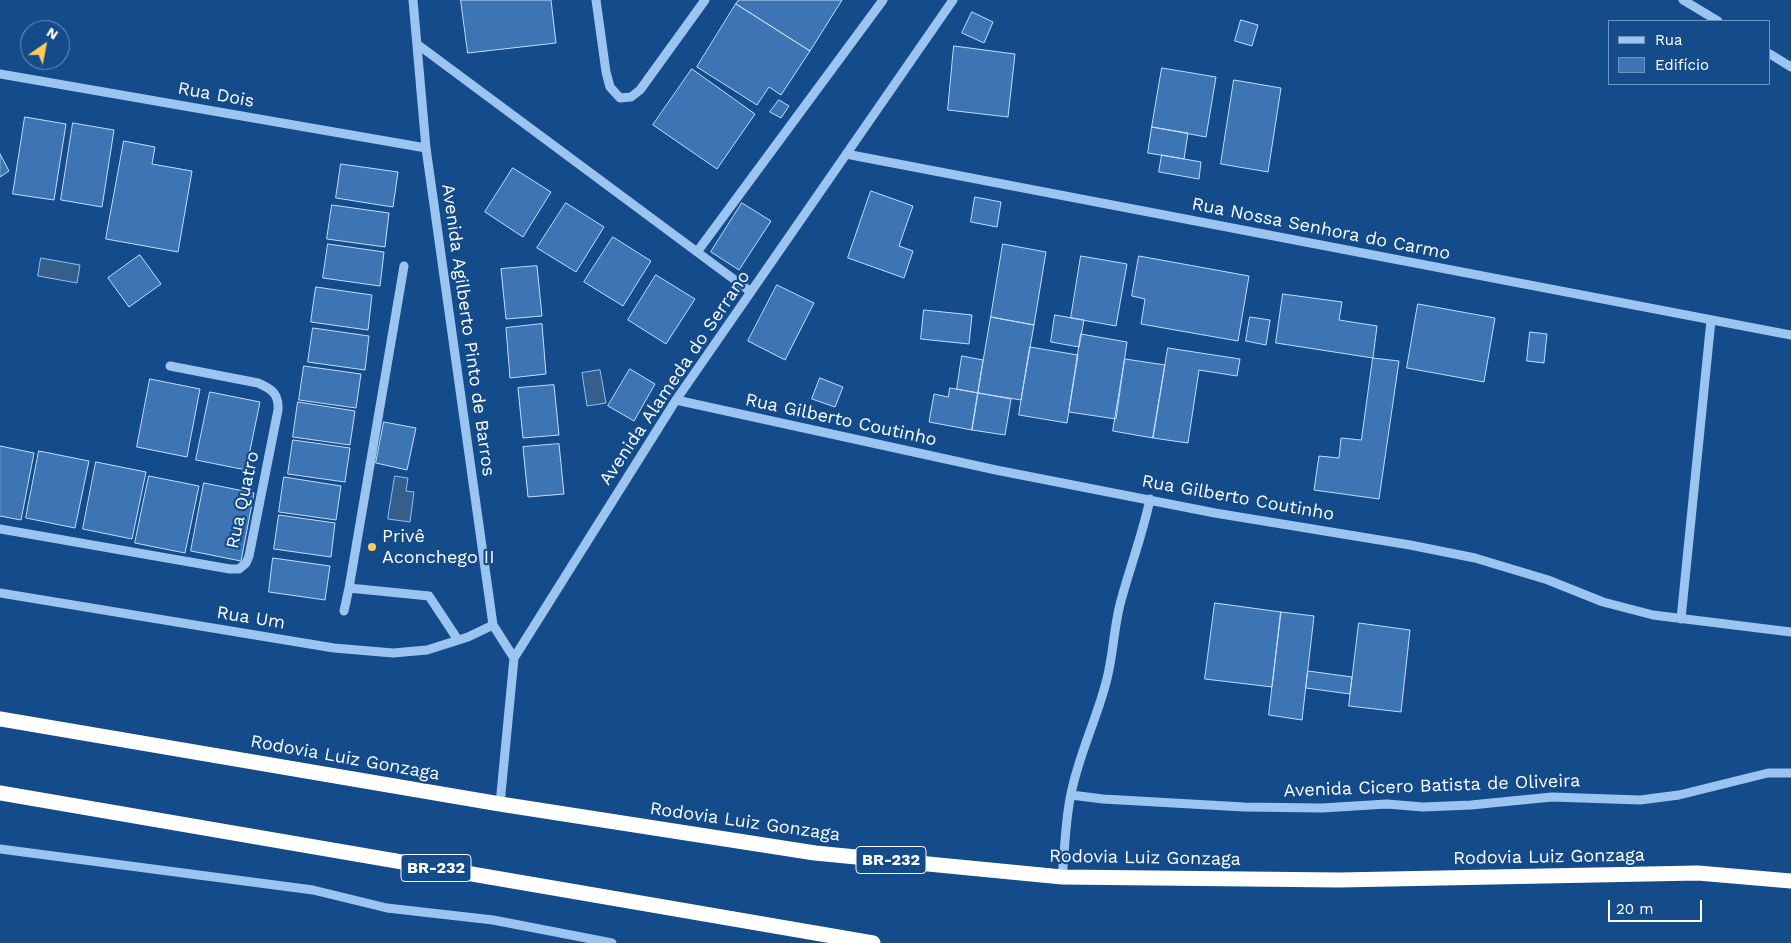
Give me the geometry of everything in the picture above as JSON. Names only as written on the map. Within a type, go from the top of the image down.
[{"type":"highway","name":"Rodovia Luiz Gonzaga","points":[[0,719],[500,804],[815,853],[1062,877],[1339,880],[1698,873],[1791,881]]},
{"type":"highway","name":"BR-232","points":[[0,793],[873,943]]},
{"type":"street","name":"Avenida Agilberto Pinto de Barros","points":[[412,0],[426,148],[493,625],[514,658]]},
{"type":"street","points":[[596,0],[606,72],[610,87],[620,98],[632,97],[640,90],[705,0]]},
{"type":"street","points":[[698,252],[883,0]]},
{"type":"street","name":"Avenida Alameda do Serrano","points":[[500,804],[514,658],[676,400],[953,0]]},
{"type":"street","points":[[1684,0],[1716,20]]},
{"type":"street","points":[[417,44],[751,292]]},
{"type":"street","points":[[1771,55],[1791,67]]},
{"type":"street","name":"Rua Dois","points":[[0,74],[426,148]]},
{"type":"street","name":"Rua Nossa Senhora do Carmo","points":[[846,154],[1791,335]]},
{"type":"street","points":[[344,611],[404,266]]},
{"type":"street","points":[[1680,619],[1710,320]]},
{"type":"street","name":"Rua Quatro","points":[[0,529],[230,569],[239,569],[246,563],[249,556],[278,410],[279,403],[276,394],[270,388],[258,383],[170,366]]},
{"type":"street","name":"Rua Gilberto Coutinho","points":[[676,400],[996,470],[1215,513],[1410,545],[1476,558],[1548,580],[1604,602],[1653,615],[1791,632]]},
{"type":"street","points":[[1062,877],[1070,795],[1106,686],[1113,649],[1115,622],[1144,530],[1150,499]]},
{"type":"street","points":[[349,588],[429,596],[458,640]]},
{"type":"street","name":"Rua Um","points":[[0,593],[334,648],[394,653],[427,650],[458,640],[493,625]]},
{"type":"street","name":"Avenida Cicero Batista de Oliveira","points":[[1070,795],[1103,799],[1244,807],[1322,808],[1387,804],[1423,807],[1552,797],[1640,800],[1679,795],[1768,773],[1791,773]]},
{"type":"street","points":[[0,849],[313,890],[387,908],[493,920],[612,943]]},
{"type":"water","points":[[41,258],[80,265],[77,283],[38,276]]},
{"type":"water","points":[[600,370],[606,403],[587,406],[582,373]]},
{"type":"water","points":[[395,476],[408,478],[406,491],[414,492],[410,522],[388,519]]},
{"type":"building","points":[[461,0],[551,0],[556,43],[468,53]]},
{"type":"building","points":[[739,0],[842,0],[810,51],[736,4]]},
{"type":"building","points":[[736,4],[810,51],[781,95],[769,87],[757,105],[697,67]]},
{"type":"building","points":[[972,12],[993,22],[984,43],[962,33]]},
{"type":"building","points":[[1241,20],[1258,25],[1252,46],[1235,41]]},
{"type":"building","points":[[954,46],[1015,54],[1008,117],[948,110]]},
{"type":"building","points":[[1162,68],[1216,77],[1206,137],[1152,127]]},
{"type":"building","points":[[692,69],[755,114],[717,169],[653,125]]},
{"type":"building","points":[[1234,80],[1281,88],[1268,172],[1221,164]]},
{"type":"building","points":[[779,100],[789,106],[781,118],[770,112]]},
{"type":"building","points":[[25,117],[66,124],[54,200],[13,194]]},
{"type":"building","points":[[73,123],[114,130],[102,207],[61,200]]},
{"type":"building","points":[[1152,127],[1188,133],[1184,159],[1148,153]]},
{"type":"building","points":[[124,141],[155,147],[152,164],[192,171],[178,252],[106,239]]},
{"type":"building","points":[[0,154],[9,171],[0,177]]},
{"type":"building","points":[[1162,155],[1201,162],[1199,179],[1159,172]]},
{"type":"building","points":[[341,164],[398,172],[393,207],[336,198]]},
{"type":"building","points":[[513,168],[551,192],[523,237],[485,212]]},
{"type":"building","points":[[871,191],[913,206],[899,246],[913,251],[904,278],[848,258]]},
{"type":"building","points":[[975,197],[1001,202],[997,227],[971,222]]},
{"type":"building","points":[[566,203],[604,227],[576,272],[537,248]]},
{"type":"building","points":[[742,203],[771,221],[739,270],[711,252]]},
{"type":"building","points":[[332,205],[389,213],[385,247],[327,239]]},
{"type":"building","points":[[613,237],[651,261],[623,306],[584,282]]},
{"type":"building","points":[[328,244],[384,252],[380,286],[323,278]]},
{"type":"building","points":[[1003,244],[1046,252],[1034,325],[991,317]]},
{"type":"building","points":[[140,255],[161,284],[129,307],[108,278]]},
{"type":"building","points":[[1081,256],[1127,264],[1116,326],[1071,318]]},
{"type":"building","points":[[1139,256],[1249,276],[1238,341],[1141,324],[1145,299],[1132,296]]},
{"type":"building","points":[[537,266],[542,316],[506,319],[501,269]]},
{"type":"building","points":[[656,275],[695,299],[666,344],[628,320]]},
{"type":"building","points":[[777,285],[814,303],[785,360],[748,341]]},
{"type":"building","points":[[316,287],[372,295],[368,330],[311,322]]},
{"type":"building","points":[[1283,294],[1342,302],[1339,320],[1377,326],[1373,358],[1276,343]]},
{"type":"building","points":[[1418,304],[1495,318],[1484,382],[1407,368]]},
{"type":"building","points":[[924,310],[972,315],[969,344],[921,339]]},
{"type":"building","points":[[1055,315],[1084,320],[1079,347],[1051,342]]},
{"type":"building","points":[[991,317],[1034,325],[1021,400],[978,393]]},
{"type":"building","points":[[1250,317],[1270,320],[1266,345],[1246,341]]},
{"type":"building","points":[[542,324],[546,374],[510,378],[506,328]]},
{"type":"building","points":[[313,328],[369,336],[365,370],[308,362]]},
{"type":"building","points":[[1530,332],[1547,334],[1544,363],[1527,361]]},
{"type":"building","points":[[1081,334],[1127,342],[1116,419],[1069,412]]},
{"type":"building","points":[[1030,347],[1078,355],[1067,423],[1019,415]]},
{"type":"building","points":[[1168,348],[1240,359],[1237,376],[1199,370],[1188,443],[1153,438]]},
{"type":"building","points":[[962,356],[983,360],[978,393],[957,389]]},
{"type":"building","points":[[1373,358],[1399,361],[1379,499],[1314,490],[1319,456],[1339,458],[1341,438],[1361,440]]},
{"type":"building","points":[[1125,359],[1165,365],[1153,438],[1113,431]]},
{"type":"building","points":[[304,366],[361,374],[356,408],[299,400]]},
{"type":"building","points":[[630,369],[655,384],[634,421],[608,406]]},
{"type":"building","points":[[820,378],[843,387],[835,407],[812,399]]},
{"type":"building","points":[[150,379],[200,389],[187,457],[137,447]]},
{"type":"building","points":[[554,385],[559,435],[523,438],[518,388]]},
{"type":"building","points":[[950,388],[978,393],[972,430],[929,422],[934,394],[948,397]]},
{"type":"building","points":[[210,392],[260,402],[246,470],[196,460]]},
{"type":"building","points":[[978,393],[1011,399],[1005,435],[972,430]]},
{"type":"building","points":[[298,402],[355,411],[350,445],[293,437]]},
{"type":"building","points":[[384,422],[416,428],[407,470],[376,463]]},
{"type":"building","points":[[293,440],[350,448],[345,482],[288,474]]},
{"type":"building","points":[[559,444],[564,494],[528,497],[523,447]]},
{"type":"building","points":[[0,446],[34,453],[21,520],[0,516]]},
{"type":"building","points":[[39,451],[89,461],[75,528],[26,518]]},
{"type":"building","points":[[96,462],[146,472],[132,539],[83,529]]},
{"type":"building","points":[[149,476],[199,486],[185,553],[135,543]]},
{"type":"building","points":[[284,477],[341,486],[336,520],[279,512]]},
{"type":"building","points":[[204,483],[254,493],[241,561],[191,551]]},
{"type":"building","points":[[279,515],[335,523],[331,557],[274,549]]},
{"type":"building","points":[[273,558],[330,566],[325,600],[269,592]]},
{"type":"building","points":[[1215,603],[1281,612],[1272,687],[1205,679]]},
{"type":"building","points":[[1281,612],[1314,616],[1302,720],[1269,715]]},
{"type":"building","points":[[1359,623],[1410,630],[1401,712],[1349,706]]},
{"type":"building","points":[[1308,671],[1352,677],[1350,694],[1306,688]]},
{"type":"place","name":"Privê Aconchego II","points":[[372,547]]}]
